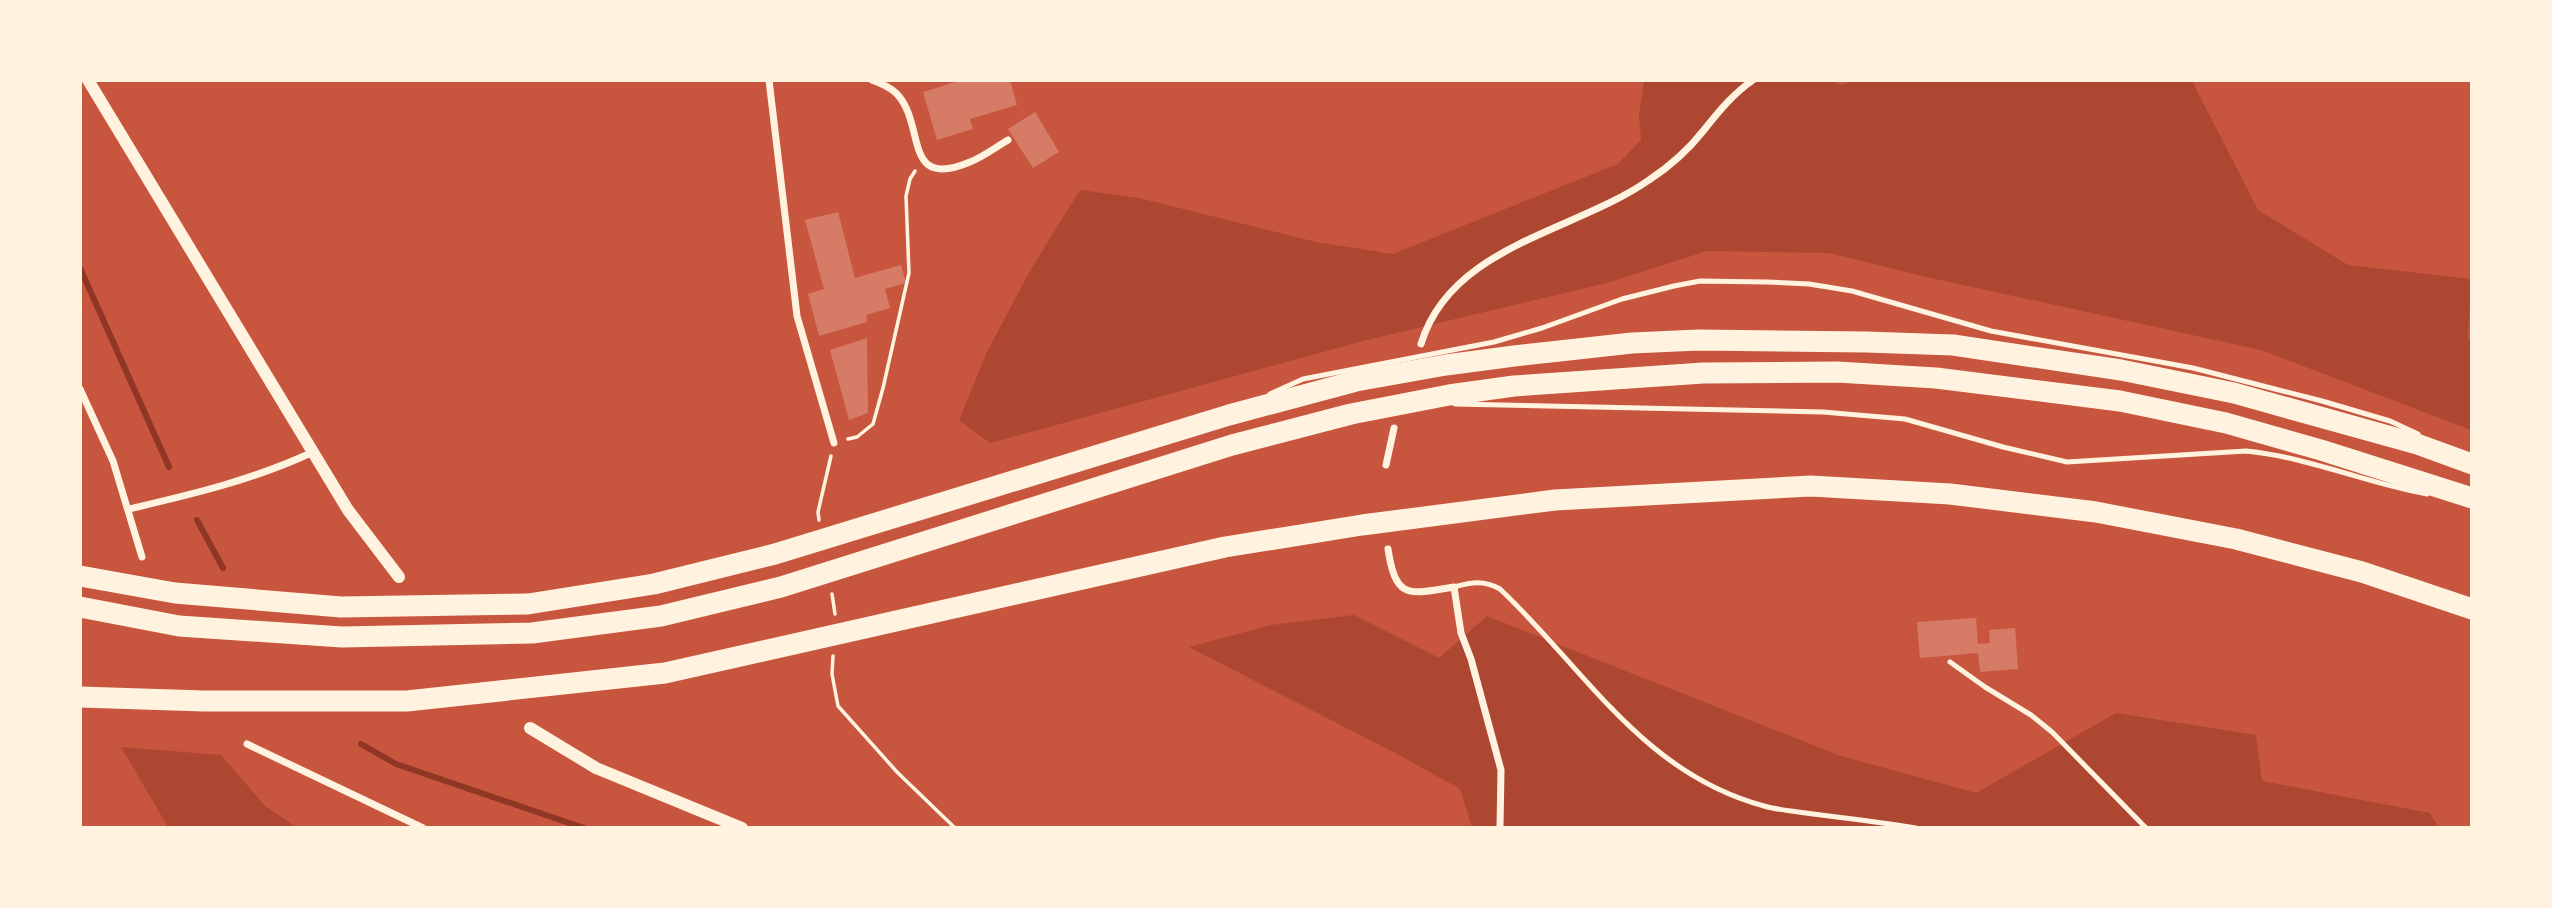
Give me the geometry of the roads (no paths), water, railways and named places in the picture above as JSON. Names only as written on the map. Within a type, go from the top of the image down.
[{"type":"highway","points":[[80,576],[175,593],[341,607],[528,604],[654,584],[775,554],[1229,415],[1356,381],[1446,365],[1632,343],[1699,340],[1953,345],[2133,372],[2234,393],[2472,462]]},
{"type":"highway","points":[[80,607],[179,626],[342,637],[532,633],[661,616],[781,587],[1232,445],[1351,414],[1514,386],[1703,373],[1838,372],[1936,377],[2120,401],[2227,423],[2346,457],[2472,500]]},
{"type":"highway","points":[[80,697],[204,701],[407,701],[665,673],[1225,547],[1362,525],[1555,500],[1811,486],[1950,494],[2096,512],[2261,546],[2362,572],[2472,609]]},
{"type":"street","points":[[88,80],[348,510],[399,577]]},
{"type":"street","points":[[769,80],[797,316],[834,443]]},
{"type":"street","points":[[872,80],[897,93],[906,111],[922,160],[932,169],[947,170],[972,161],[1008,140]]},
{"type":"street","points":[[1421,344],[1433,315],[1465,278],[1518,245],[1626,194],[1649,180],[1680,155],[1720,109],[1753,80]]},
{"type":"street","points":[[80,389],[113,461],[142,557]]},
{"type":"street","points":[[1386,465],[1394,428]]},
{"type":"street","points":[[129,509],[231,485],[282,467],[313,452]]},
{"type":"street","points":[[1388,549],[1394,579],[1403,589],[1414,592],[1454,587],[1461,633],[1471,659],[1501,770],[1500,828]]},
{"type":"street","points":[[530,728],[596,768],[742,828]]},
{"type":"street","points":[[247,744],[423,828]]},
{"type":"lane","points":[[1229,415],[1303,379],[1494,342],[1622,299],[1661,289],[1700,281],[1767,282],[1809,284],[1852,291],[1991,331],[2206,371],[2379,418],[2425,438]]},
{"type":"lane","points":[[1410,403],[1823,412],[1877,416],[1905,419],[2013,450],[2067,461],[2246,451],[2268,453],[2390,487],[2431,495]]},
{"type":"lane","points":[[2437,443],[2472,462]]},
{"type":"lane","points":[[2444,497],[2472,500]]},
{"type":"lane","points":[[1454,587],[1473,582],[1488,583],[1500,589],[1583,675],[1619,719],[1653,749],[1687,773],[1718,789],[1764,806],[1916,828]]},
{"type":"lane","points":[[1950,662],[2041,723],[2146,828]]},
{"type":"waterway","points":[[80,268],[169,467]]},
{"type":"waterway","points":[[197,520],[223,568]]},
{"type":"waterway","points":[[361,744],[396,764],[584,828]]}]
